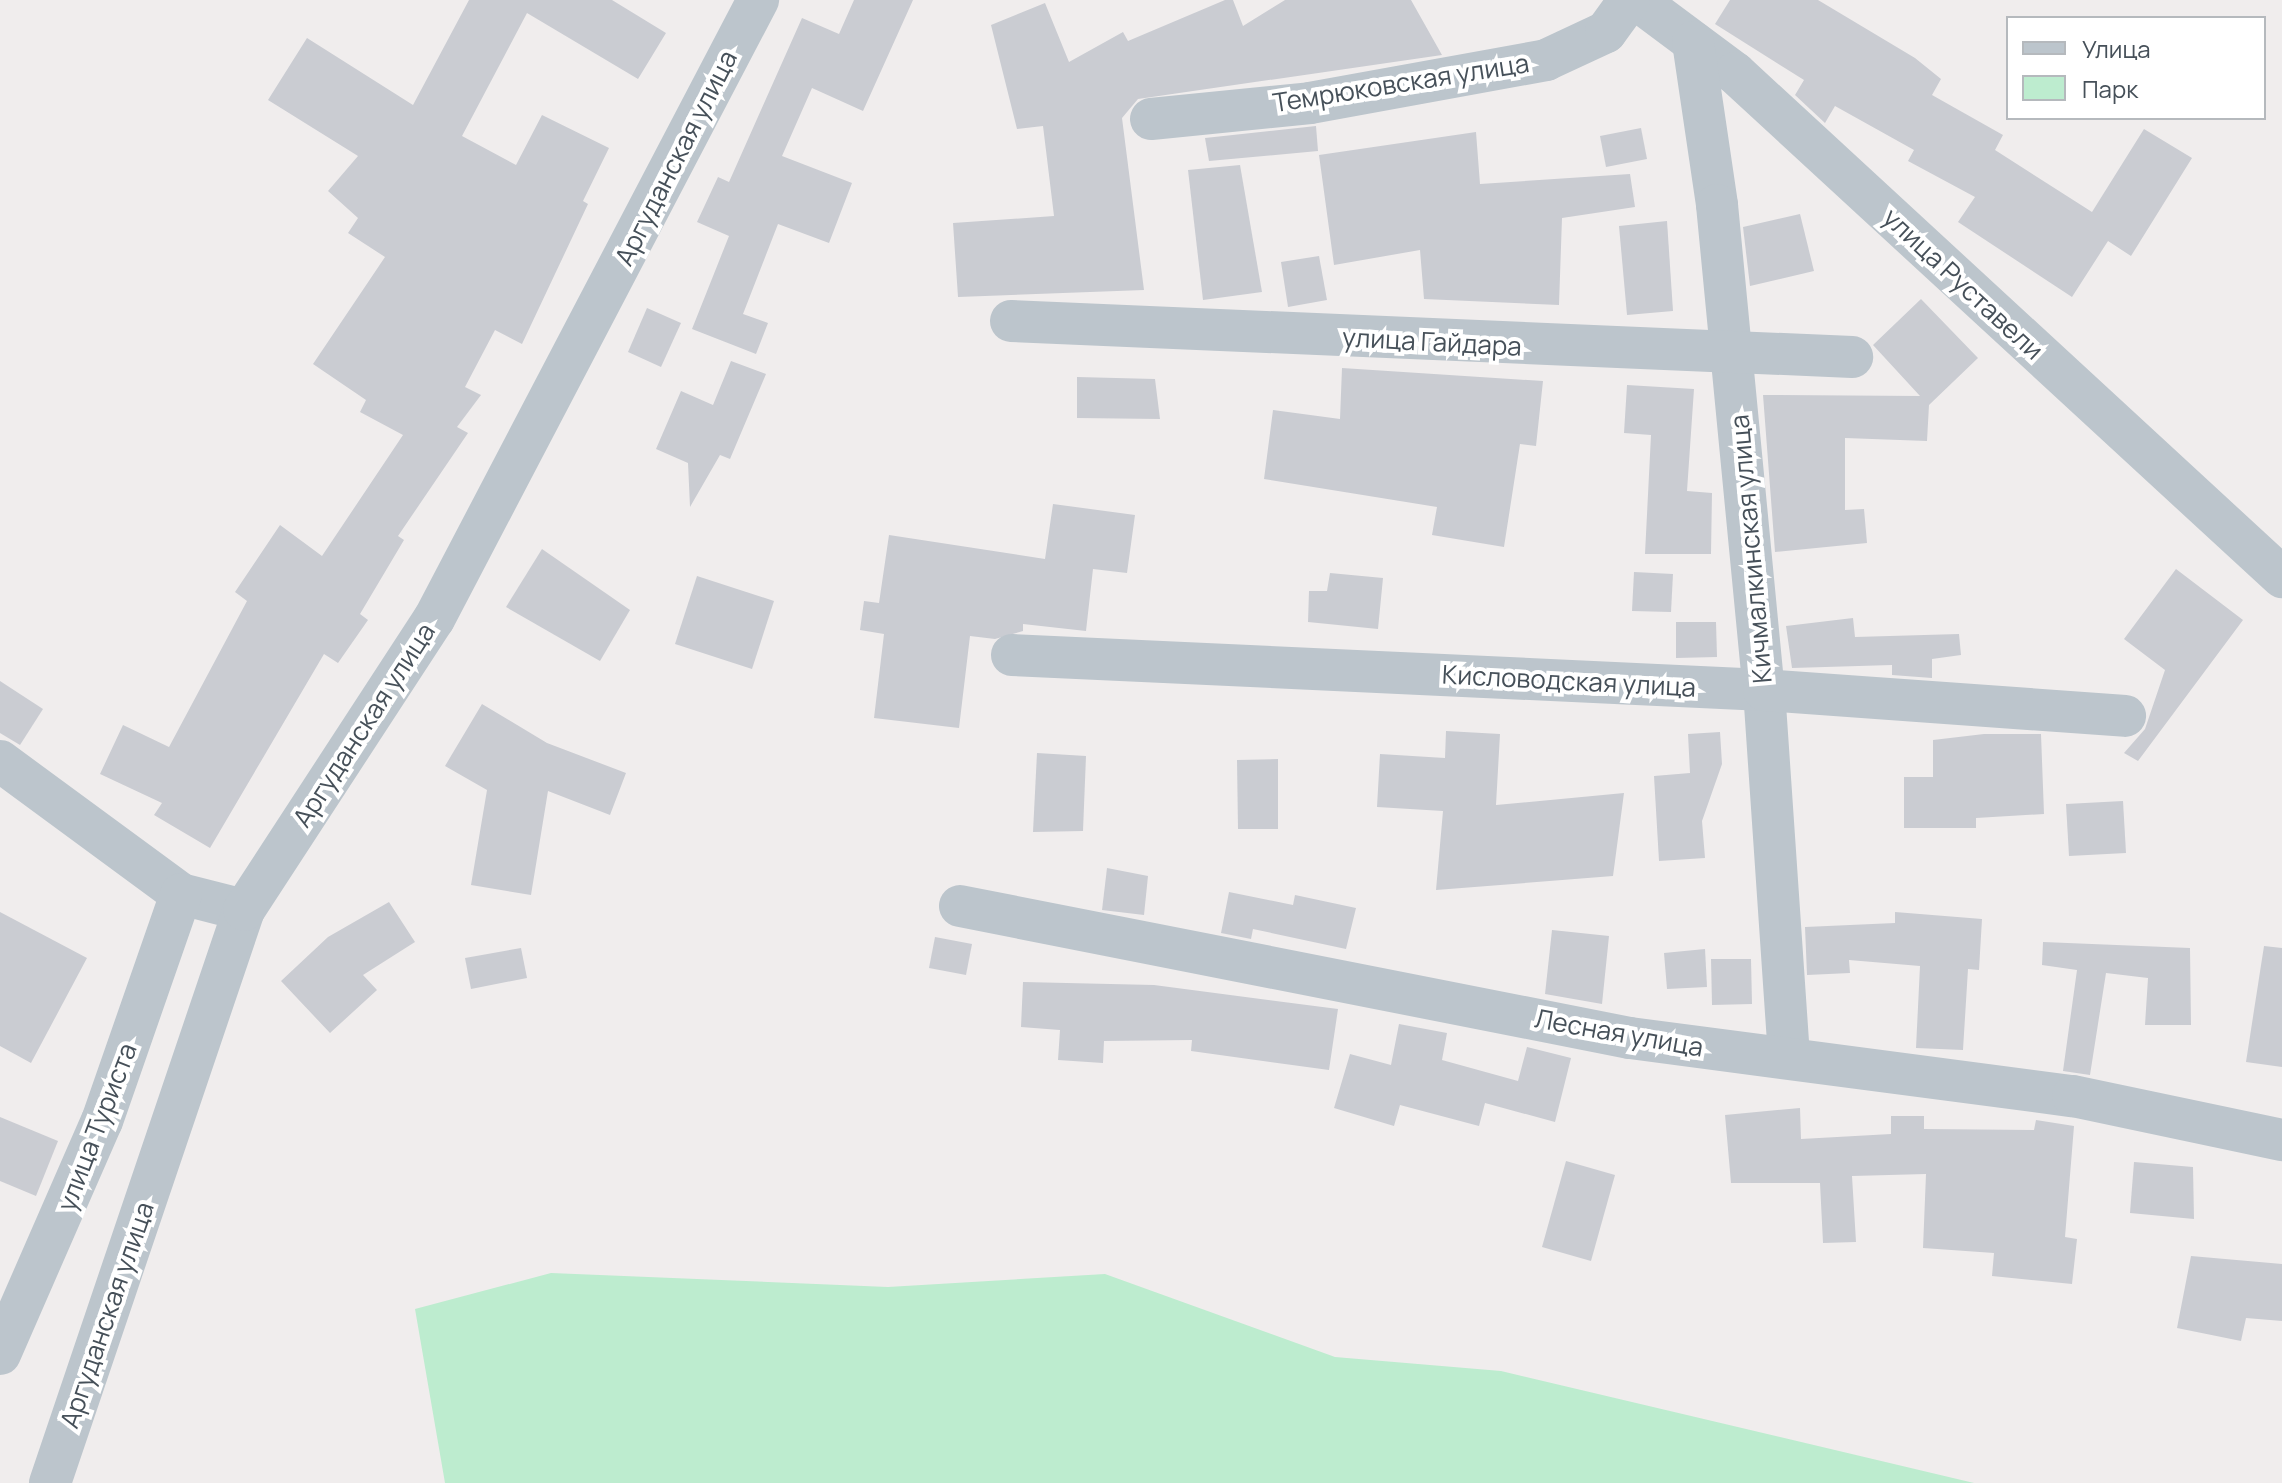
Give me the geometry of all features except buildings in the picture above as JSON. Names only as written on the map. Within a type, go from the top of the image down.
[{"type":"street","name":"Аргуданская улица","points":[[50,1483],[244,910],[449,592],[758,0]]},
{"type":"street","name":"Темрюковская улица","points":[[1151,119],[1310,103],[1546,60],[1606,32],[1629,0]]},
{"type":"street","name":"улица Руставели","points":[[1637,0],[1693,42],[2282,577]]},
{"type":"street","name":"Кичмалкинская улица","points":[[1693,42],[1733,357],[1764,690],[1789,1058]]},
{"type":"street","name":"улица Гайдара","points":[[1011,321],[1733,357],[1852,357]]},
{"type":"street","name":"Кисловодская улица","points":[[1012,655],[1764,690],[2125,716]]},
{"type":"street","points":[[0,761],[181,894],[244,910]]},
{"type":"street","name":"улица Туриста","points":[[0,1354],[102,1121],[181,894]]},
{"type":"street","name":"Лесная улица","points":[[960,906],[1630,1038],[2073,1096],[2282,1140]]},
{"type":"green space","points":[[551,1273],[888,1287],[1105,1274],[1335,1357],[1501,1371],[1974,1483],[445,1483],[415,1309]]}]
